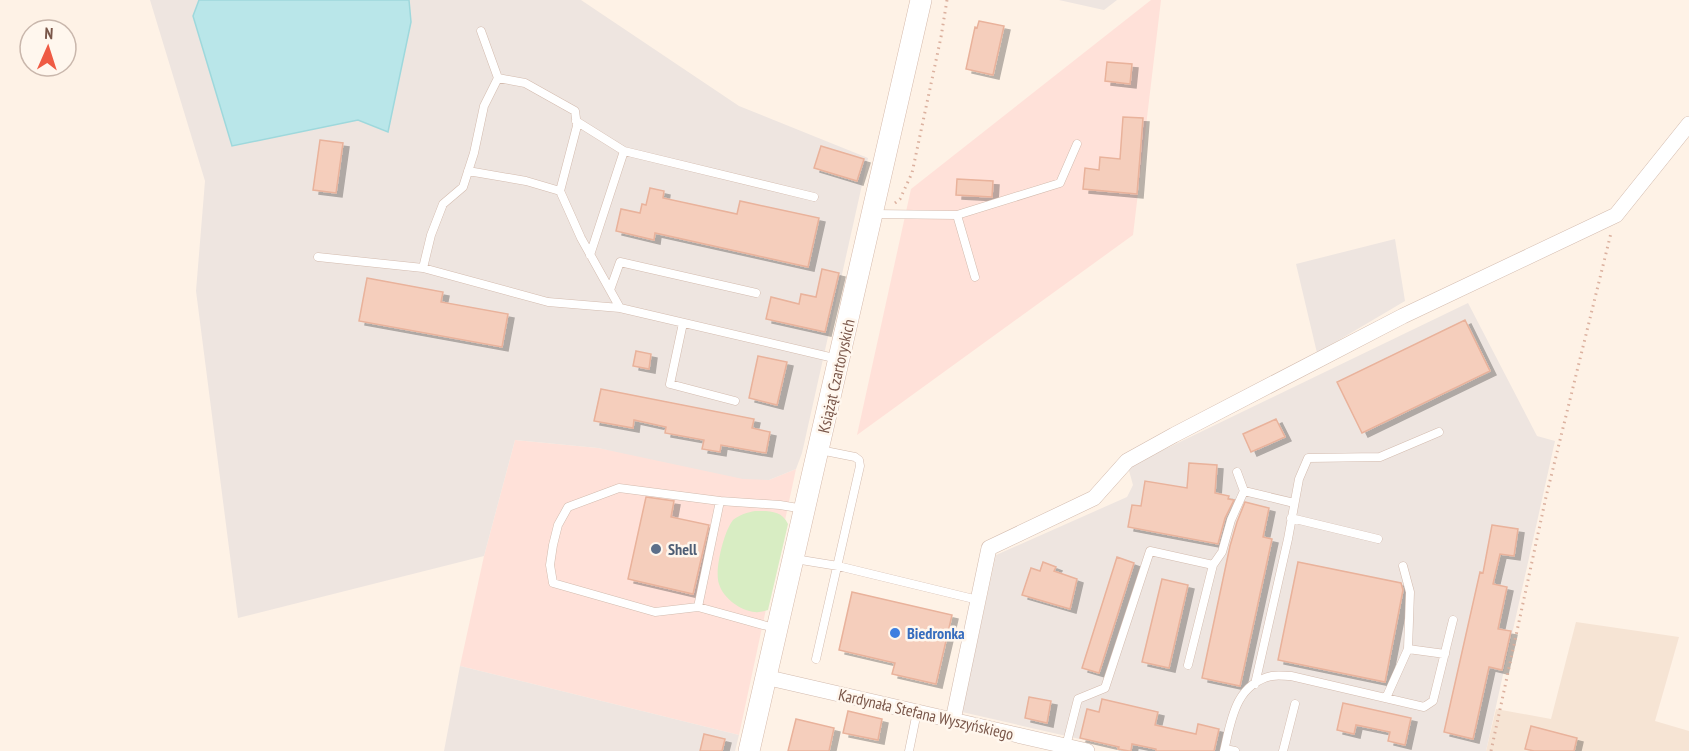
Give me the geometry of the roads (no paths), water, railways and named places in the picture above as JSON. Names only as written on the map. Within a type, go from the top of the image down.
[{"type":"main road","name":"Książąt Czartoryskich","points":[[749,751],[840,359],[878,214],[921,0]]},
{"type":"street","points":[[953,720],[989,548],[1094,498],[1127,461],[1403,316],[1616,215],[1689,124]]},
{"type":"street","name":"Kardynała Stefana Wyszyńskiego","points":[[765,677],[953,720],[1048,747],[1066,746],[1087,751]]},
{"type":"lane","points":[[423,268],[430,235],[443,204],[463,187],[474,153],[484,106],[498,78],[481,31]]},
{"type":"lane","points":[[498,78],[525,83],[575,111],[577,126],[560,191],[590,255],[620,308]]},
{"type":"lane","points":[[576,122],[624,151],[814,197]]},
{"type":"lane","points":[[878,214],[957,214],[1060,183],[1077,144]]},
{"type":"lane","points":[[590,255],[624,151]]},
{"type":"lane","points":[[468,171],[526,181],[560,191]]},
{"type":"lane","points":[[957,214],[975,277]]},
{"type":"lane","points":[[318,257],[423,268],[548,302],[620,308],[840,359]]},
{"type":"lane","points":[[610,290],[620,262],[756,293]]},
{"type":"lane","points":[[683,323],[670,384],[735,401]]},
{"type":"lane","points":[[1255,684],[1299,479],[1308,458],[1380,457],[1439,432]]},
{"type":"lane","points":[[816,659],[860,466],[859,460],[855,457],[819,450]]},
{"type":"lane","points":[[1188,665],[1214,565],[1222,552],[1231,520],[1244,491],[1237,472]]},
{"type":"lane","points":[[777,629],[698,607],[655,612],[553,583],[550,565],[553,545],[558,525],[568,507],[619,488],[806,509]]},
{"type":"lane","points":[[1244,491],[1294,503]]},
{"type":"lane","points":[[698,607],[720,501]]},
{"type":"lane","points":[[1292,518],[1378,539]]},
{"type":"lane","points":[[1066,746],[1078,699],[1105,688],[1150,551],[1214,565]]},
{"type":"lane","points":[[794,559],[838,566],[978,600]]},
{"type":"lane","points":[[1386,699],[1408,650],[1410,592],[1403,566]]},
{"type":"lane","points":[[1235,751],[1224,750],[1240,696],[1255,684],[1272,676],[1291,676],[1424,707],[1433,701],[1453,620]]},
{"type":"lane","points":[[1408,650],[1445,654]]},
{"type":"lane","points":[[1283,751],[1295,704]]},
{"type":"lane","points":[[909,751],[917,712]]},
{"type":"water","points":[[199,0],[409,0],[411,22],[388,132],[358,120],[232,146],[193,16]]},
{"type":"place","name":"Shell","points":[[656,549]]},
{"type":"place","name":"Biedronka","points":[[895,633]]}]
